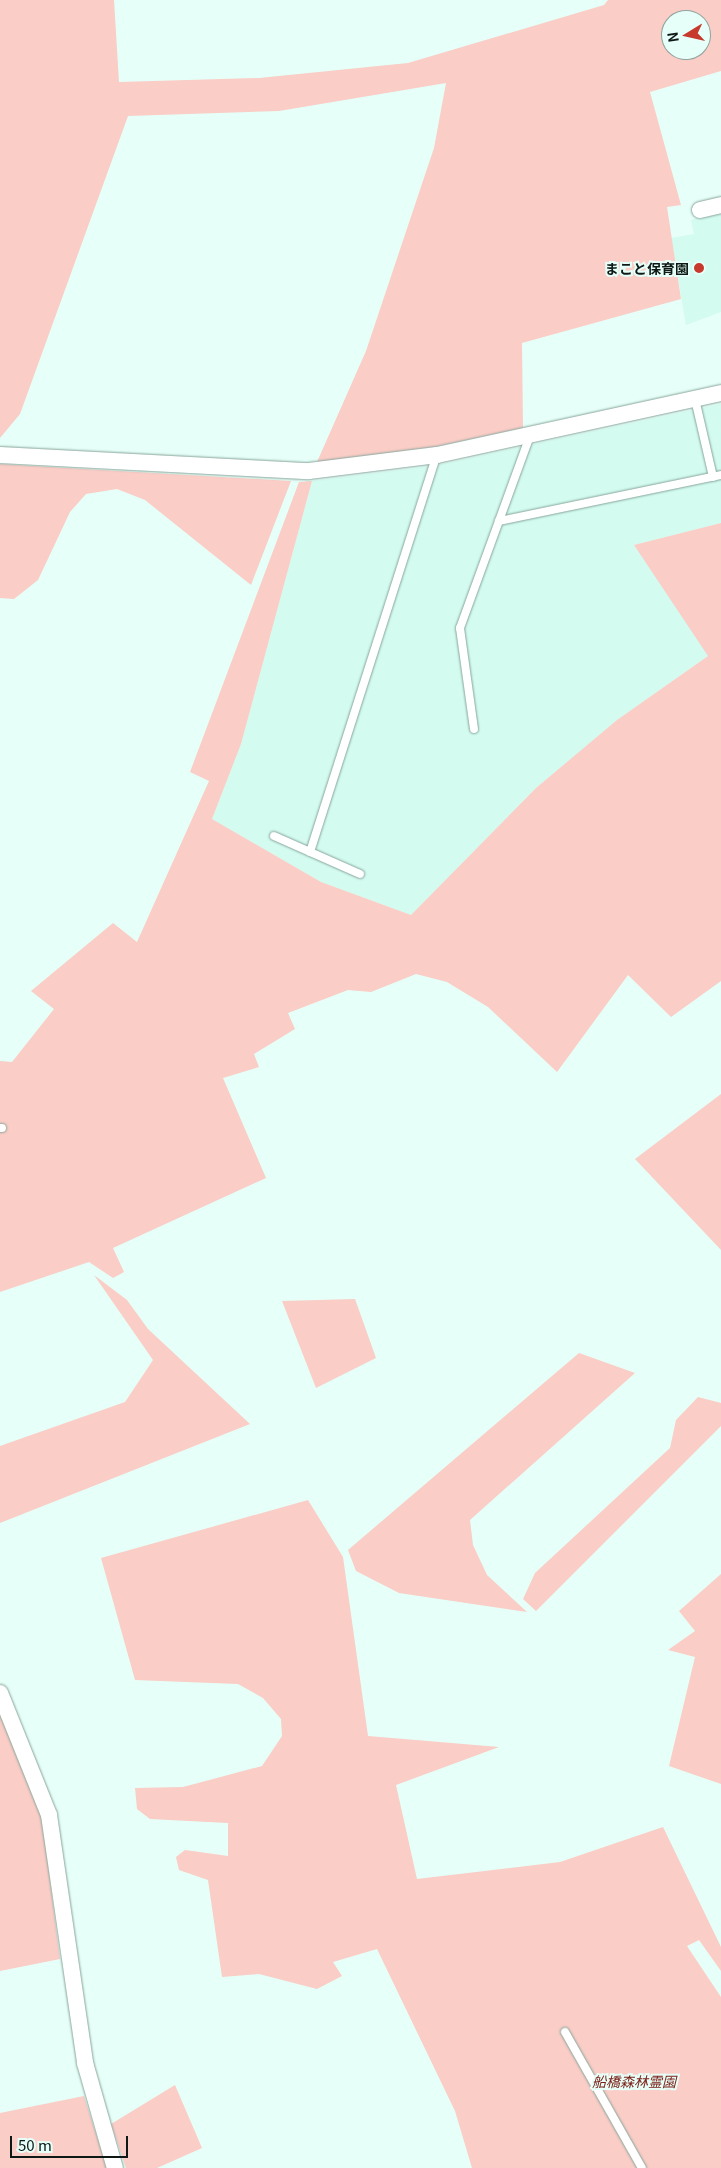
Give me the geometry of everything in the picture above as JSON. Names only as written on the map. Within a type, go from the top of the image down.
[{"type":"street","points":[[700,210],[721,204]]},
{"type":"street","points":[[0,456],[309,471],[437,455],[721,394]]},
{"type":"street","points":[[0,1694],[29,1756],[49,1815],[85,2062],[115,2168]]},
{"type":"lane","points":[[500,521],[717,476],[694,399]]},
{"type":"lane","points":[[474,729],[460,628],[530,436]]},
{"type":"lane","points":[[310,852],[437,455]]},
{"type":"lane","points":[[274,836],[360,874]]},
{"type":"lane","points":[[566,2032],[642,2168]]},
{"type":"shaded area","name":"まこと保育園","points":[[721,213],[721,312],[686,325],[671,238],[694,234],[691,220]]},
{"type":"shaded area","points":[[721,404],[721,523],[634,545],[709,655],[617,720],[536,788],[411,915],[321,882],[212,819],[241,744],[312,481],[433,466]]},
{"type":"green space","points":[[0,0],[114,0],[119,82],[259,78],[408,63],[604,5],[608,0],[721,0],[721,71],[650,92],[681,205],[667,207],[681,299],[522,343],[523,428],[435,447],[317,462],[366,351],[434,148],[446,83],[279,111],[128,116],[20,414],[0,438]]},
{"type":"green space","points":[[0,464],[291,481],[251,585],[145,500],[117,489],[86,494],[70,512],[38,580],[14,599],[0,598]]},
{"type":"green space","points":[[312,481],[241,744],[212,819],[321,882],[411,915],[536,788],[617,720],[708,656],[634,545],[721,523],[721,981],[671,1017],[628,975],[557,1072],[488,1007],[447,982],[416,974],[371,992],[348,990],[288,1013],[295,1029],[254,1054],[259,1067],[223,1078],[266,1178],[113,1248],[124,1272],[113,1278],[89,1262],[0,1292],[0,1061],[12,1062],[54,1009],[31,991],[113,923],[137,942],[209,781],[190,772],[299,482]]},
{"type":"green space","points":[[721,1094],[721,1250],[635,1159]]},
{"type":"green space","points":[[94,1275],[127,1300],[148,1329],[250,1424],[0,1523],[0,1446],[125,1402],[153,1360]]},
{"type":"green space","points":[[355,1299],[376,1358],[316,1388],[282,1301]]},
{"type":"green space","points":[[579,1353],[635,1373],[470,1520],[473,1545],[487,1575],[527,1612],[399,1593],[356,1571],[348,1550]]},
{"type":"green space","points":[[698,1397],[721,1403],[721,1426],[536,1611],[523,1599],[535,1573],[670,1448],[676,1420]]},
{"type":"green space","name":"船橋森林霊園","points":[[308,1500],[343,1557],[368,1736],[499,1747],[396,1785],[417,1879],[560,1862],[663,1827],[721,1947],[721,1971],[699,1940],[687,1946],[721,1997],[721,2168],[472,2168],[455,2111],[377,1949],[333,1962],[342,1976],[317,1989],[259,1974],[222,1977],[208,1880],[179,1870],[176,1857],[185,1850],[228,1856],[228,1823],[150,1819],[137,1809],[135,1788],[183,1787],[262,1766],[282,1736],[281,1719],[263,1698],[238,1684],[135,1680],[101,1558]]},
{"type":"green space","points":[[721,1574],[721,1784],[669,1766],[695,1657],[668,1650],[695,1631],[679,1611]]},
{"type":"green space","points":[[0,1705],[42,1817],[60,1959],[0,1971]]},
{"type":"green space","points":[[175,2085],[202,2148],[157,2168],[126,2168],[111,2124]]},
{"type":"green space","points":[[84,2096],[107,2168],[0,2168],[0,2113]]},
{"type":"place","name":"まこと保育園","points":[[699,268]]}]
